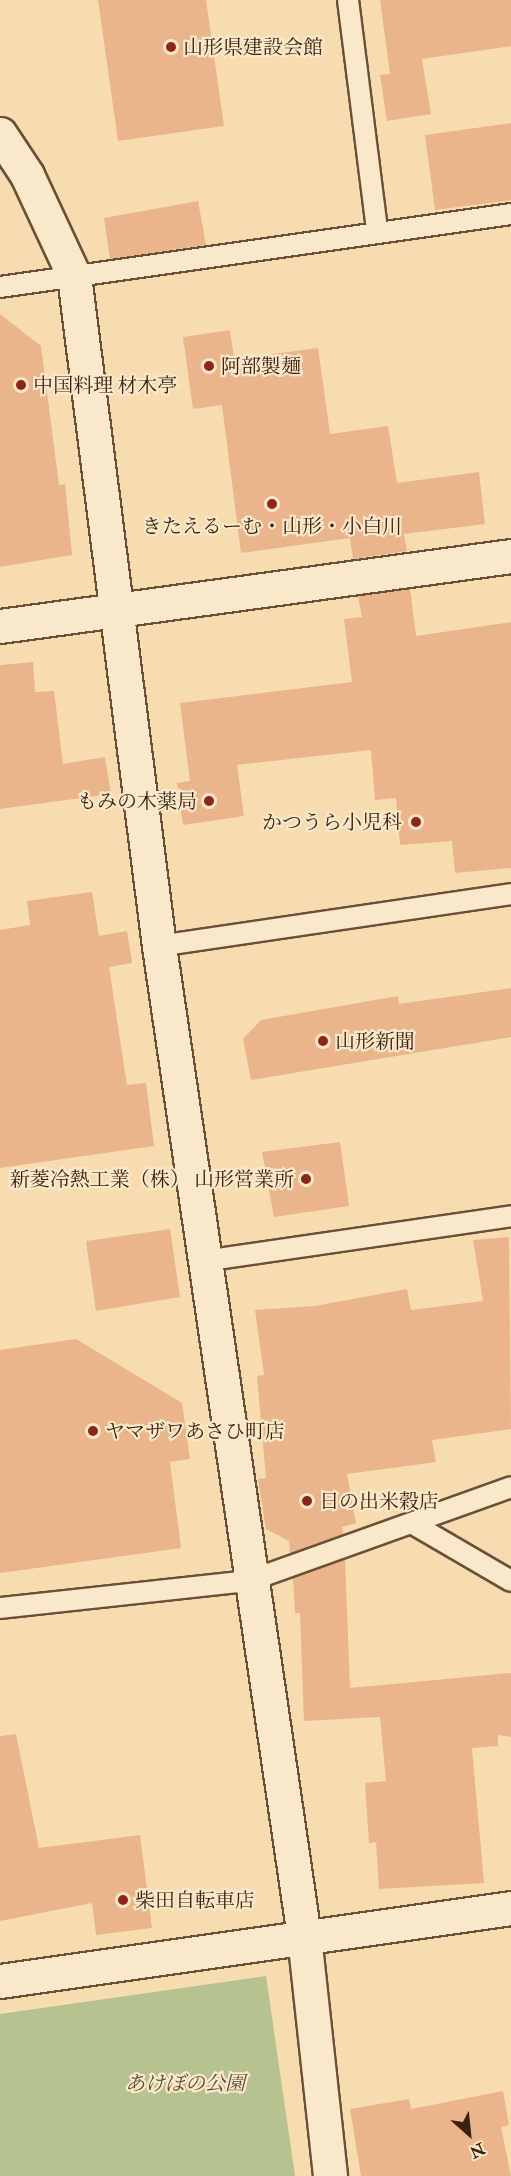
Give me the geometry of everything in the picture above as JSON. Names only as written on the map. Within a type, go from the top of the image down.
[{"type":"street","points":[[0,134],[27,175],[74,276],[159,946],[249,1581],[304,1936],[330,2176]]},
{"type":"street","points":[[0,626],[511,556]]},
{"type":"street","points":[[0,1981],[511,1908]]},
{"type":"lane","points":[[348,0],[377,231]]},
{"type":"lane","points":[[0,287],[377,231],[511,214]]},
{"type":"lane","points":[[159,946],[511,894]]},
{"type":"lane","points":[[204,1261],[511,1216]]},
{"type":"lane","points":[[0,1608],[249,1581],[511,1487]]},
{"type":"lane","points":[[413,1524],[511,1581]]},
{"type":"green space","name":"あけぼの公園","points":[[266,1976],[295,2176],[0,2176],[0,2014]]},
{"type":"building","points":[[98,0],[206,0],[224,126],[118,141]]},
{"type":"building","points":[[380,0],[511,0],[511,46],[422,59],[431,114],[387,121],[380,75],[390,74]]},
{"type":"building","points":[[511,123],[511,200],[435,210],[425,135]]},
{"type":"building","points":[[198,201],[206,245],[110,259],[104,218]]},
{"type":"building","points":[[0,314],[41,346],[59,485],[65,484],[72,555],[0,567]]},
{"type":"building","points":[[230,330],[234,359],[318,348],[330,434],[388,426],[397,483],[479,472],[485,524],[404,534],[407,551],[353,559],[350,538],[241,553],[222,405],[193,409],[183,337]]},
{"type":"building","points":[[410,589],[416,636],[511,622],[511,868],[455,873],[452,841],[400,845],[396,798],[375,800],[371,750],[237,765],[244,816],[183,825],[177,783],[190,781],[180,703],[352,682],[344,619],[362,617],[358,596]]},
{"type":"building","points":[[33,662],[35,692],[54,691],[63,764],[105,757],[111,794],[0,809],[0,665]]},
{"type":"building","points":[[92,892],[99,936],[127,931],[132,963],[109,967],[127,1085],[146,1083],[154,1146],[0,1168],[0,930],[30,925],[27,901]]},
{"type":"building","points":[[511,988],[511,1037],[251,1080],[243,1039],[261,1020],[398,996],[399,1004]]},
{"type":"building","name":"新菱冷熱工業（株） 山形営業所","points":[[340,1142],[349,1206],[274,1217],[262,1152]]},
{"type":"building","points":[[170,1229],[180,1297],[96,1311],[86,1241]]},
{"type":"building","points":[[509,1237],[511,1429],[432,1440],[436,1462],[347,1474],[356,1523],[342,1527],[343,1535],[290,1553],[289,1541],[266,1529],[258,1479],[266,1478],[257,1376],[264,1375],[255,1310],[315,1306],[407,1289],[411,1310],[483,1301],[473,1240]]},
{"type":"building","name":"ヤマザワあさひ町店","points":[[76,1339],[182,1403],[190,1459],[170,1462],[181,1548],[0,1573],[0,1350]]},
{"type":"building","points":[[345,1559],[350,1688],[511,1673],[511,1737],[498,1735],[498,1746],[472,1748],[484,1883],[379,1889],[376,1842],[369,1843],[365,1783],[386,1781],[380,1717],[304,1721],[300,1613],[295,1613],[293,1578]]},
{"type":"building","points":[[16,1734],[39,1848],[140,1835],[152,1928],[96,1935],[92,1903],[0,1921],[0,1736]]},
{"type":"building","points":[[503,2091],[509,2125],[501,2127],[511,2176],[361,2176],[350,2109],[409,2099],[411,2109]]},
{"type":"place","name":"山形県建設会館","points":[[171,47]]},
{"type":"place","name":"阿部製麺","points":[[209,366]]},
{"type":"place","name":"中国料理 材木亭","points":[[21,385]]},
{"type":"place","name":"きたえるーむ・山形・小白川","points":[[272,504]]},
{"type":"place","name":"もみの木薬局","points":[[209,801]]},
{"type":"place","name":"かつうら小児科","points":[[416,822]]},
{"type":"place","name":"山形新聞","points":[[323,1041]]},
{"type":"place","name":"新菱冷熱工業（株） 山形営業所","points":[[306,1179]]},
{"type":"place","name":"ヤマザワあさひ町店","points":[[93,1431]]},
{"type":"place","name":"日の出米穀店","points":[[307,1501]]},
{"type":"place","name":"柴田自転車店","points":[[123,1900]]}]
